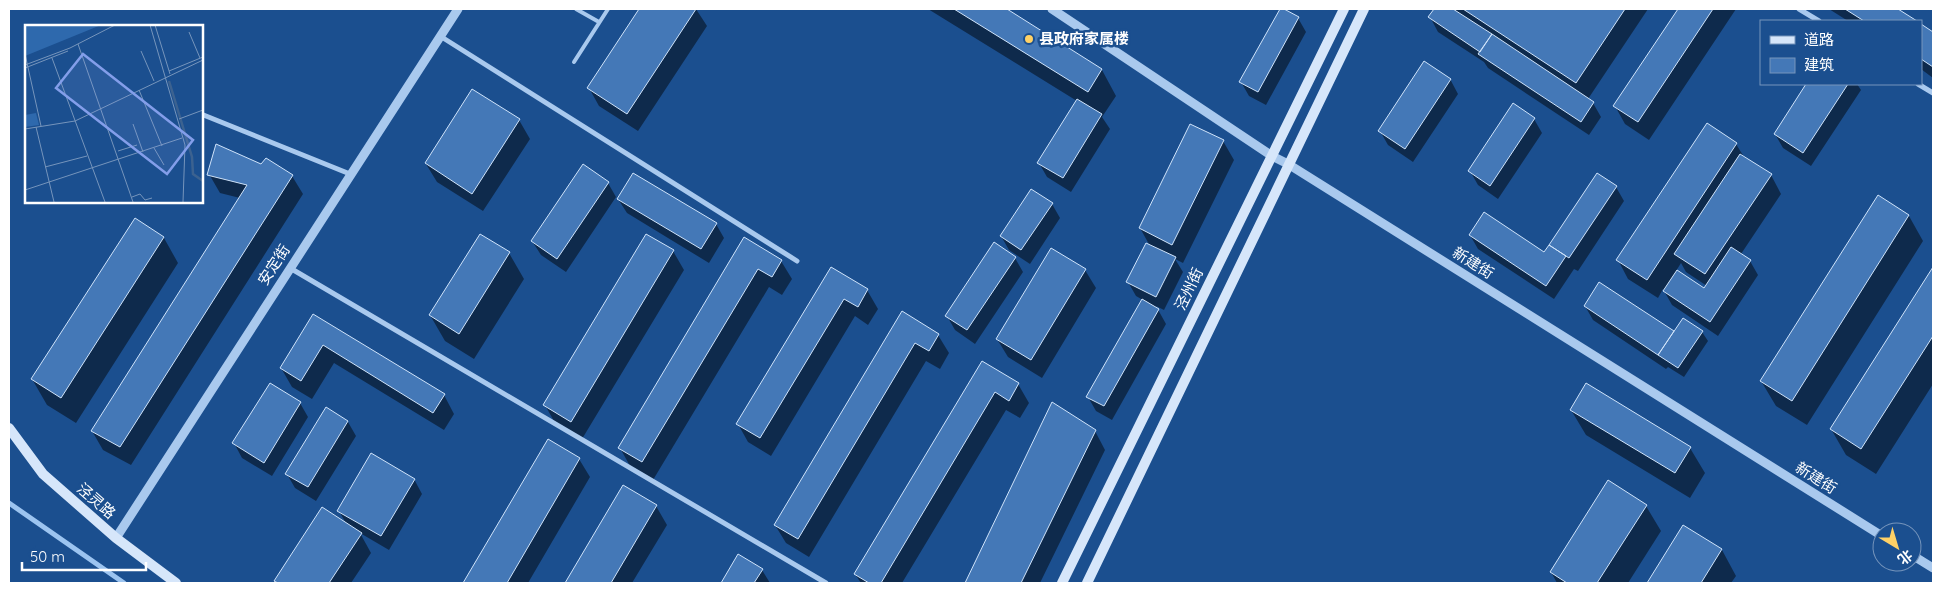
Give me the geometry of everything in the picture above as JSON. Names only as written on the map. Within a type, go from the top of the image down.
[{"type":"main road","name":"泾州街","points":[[1062,583],[1344,9]]},
{"type":"main road","points":[[1087,583],[1364,9]]},
{"type":"main road","name":"泾灵路","points":[[9,428],[43,474],[116,538],[176,583]]},
{"type":"street","name":"安定街","points":[[116,538],[458,9]]},
{"type":"street","name":"新建街","points":[[1052,9],[1272,156],[1288,164],[1872,530]]},
{"type":"street","points":[[1800,9],[1817,20]]},
{"type":"street","points":[[440,36],[797,261]]},
{"type":"street","points":[[1920,85],[1933,93]]},
{"type":"street","points":[[202,114],[350,174]]},
{"type":"street","points":[[289,268],[826,583]]},
{"type":"street","points":[[1922,561],[1933,568]]},
{"type":"lane","points":[[576,9],[599,22]]},
{"type":"lane","points":[[574,62],[608,9]]},
{"type":"building","points":[[639,9],[696,9],[627,114],[587,88]]},
{"type":"building","name":"县政府家属楼","points":[[954,9],[1007,9],[1102,69],[1088,92]]},
{"type":"building","points":[[1280,9],[1284,9],[1299,17],[1258,92],[1239,82]]},
{"type":"building","points":[[1434,9],[1453,9],[1492,34],[1480,52],[1428,17]]},
{"type":"building","points":[[1463,9],[1625,9],[1576,83]]},
{"type":"building","points":[[1678,9],[1713,9],[1638,122],[1613,106]]},
{"type":"building","points":[[1845,9],[1898,9],[1915,20],[1862,20]]},
{"type":"building","points":[[1922,25],[1933,32],[1933,67],[1922,60]]},
{"type":"building","points":[[1492,34],[1594,102],[1581,122],[1478,54]]},
{"type":"building","points":[[1424,61],[1451,79],[1405,149],[1378,131]]},
{"type":"building","points":[[1805,85],[1847,85],[1803,153],[1774,134]]},
{"type":"building","points":[[472,89],[520,119],[472,194],[425,163]]},
{"type":"building","points":[[1077,99],[1102,114],[1063,178],[1037,163]]},
{"type":"building","points":[[1513,103],[1535,118],[1490,186],[1468,171]]},
{"type":"building","points":[[1707,123],[1737,143],[1647,280],[1616,260]]},
{"type":"building","points":[[1190,124],[1224,140],[1172,245],[1139,228]]},
{"type":"building","points":[[216,144],[261,164],[266,158],[293,175],[120,447],[91,431],[247,185],[207,175]]},
{"type":"building","points":[[1740,154],[1772,174],[1705,274],[1674,254]]},
{"type":"building","points":[[583,164],[609,182],[557,259],[531,241]]},
{"type":"building","points":[[633,173],[717,223],[701,249],[617,199]]},
{"type":"building","points":[[1597,173],[1617,186],[1569,258],[1549,245]]},
{"type":"building","points":[[1031,189],[1053,203],[1021,250],[1000,236]]},
{"type":"building","points":[[1878,195],[1909,215],[1792,401],[1760,381]]},
{"type":"building","points":[[1484,212],[1544,252],[1549,245],[1566,256],[1546,286],[1469,235]]},
{"type":"building","points":[[135,218],[164,237],[61,398],[31,379]]},
{"type":"building","points":[[480,234],[510,252],[459,334],[429,315]]},
{"type":"building","points":[[646,234],[674,250],[571,422],[543,405]]},
{"type":"building","points":[[744,237],[782,260],[772,277],[758,269],[642,462],[618,448]]},
{"type":"building","points":[[994,242],[1016,257],[967,330],[945,316]]},
{"type":"building","points":[[1146,243],[1176,257],[1156,297],[1126,282]]},
{"type":"building","points":[[1731,247],[1751,260],[1710,322],[1663,291],[1677,270],[1704,288]]},
{"type":"building","points":[[1051,248],[1086,269],[1031,360],[996,339]]},
{"type":"building","points":[[831,267],[868,289],[858,307],[844,299],[760,438],[736,424]]},
{"type":"building","points":[[1933,267],[1933,336],[1861,449],[1830,429]]},
{"type":"building","points":[[1599,282],[1674,331],[1658,355],[1584,306]]},
{"type":"building","points":[[1142,299],[1159,309],[1104,406],[1086,397]]},
{"type":"building","points":[[902,311],[939,334],[929,351],[915,343],[798,539],[774,525]]},
{"type":"building","points":[[313,314],[445,394],[433,413],[323,345],[301,381],[280,368]]},
{"type":"building","points":[[1683,318],[1703,331],[1678,368],[1658,355]]},
{"type":"building","points":[[982,361],[1019,383],[1009,401],[995,392],[881,583],[869,583],[854,574]]},
{"type":"building","points":[[270,383],[301,402],[264,463],[232,443]]},
{"type":"building","points":[[1586,383],[1691,447],[1675,473],[1570,410]]},
{"type":"building","points":[[1052,402],[1096,430],[1021,583],[965,583]]},
{"type":"building","points":[[326,407],[348,421],[308,487],[285,474]]},
{"type":"building","points":[[548,439],[580,458],[507,583],[463,583]]},
{"type":"building","points":[[371,453],[415,479],[381,536],[337,511]]},
{"type":"building","points":[[1608,480],[1647,505],[1597,583],[1567,583],[1550,572]]},
{"type":"building","points":[[623,485],[657,505],[611,583],[565,583]]},
{"type":"building","points":[[322,507],[362,533],[329,583],[278,583],[274,581]]},
{"type":"building","points":[[1683,525],[1722,549],[1701,583],[1647,583]]},
{"type":"building","points":[[738,554],[763,569],[754,583],[721,583]]},
{"type":"waterway","points":[[9,503],[124,583]]},
{"type":"place","name":"县政府家属楼","points":[[1029,39]]}]
